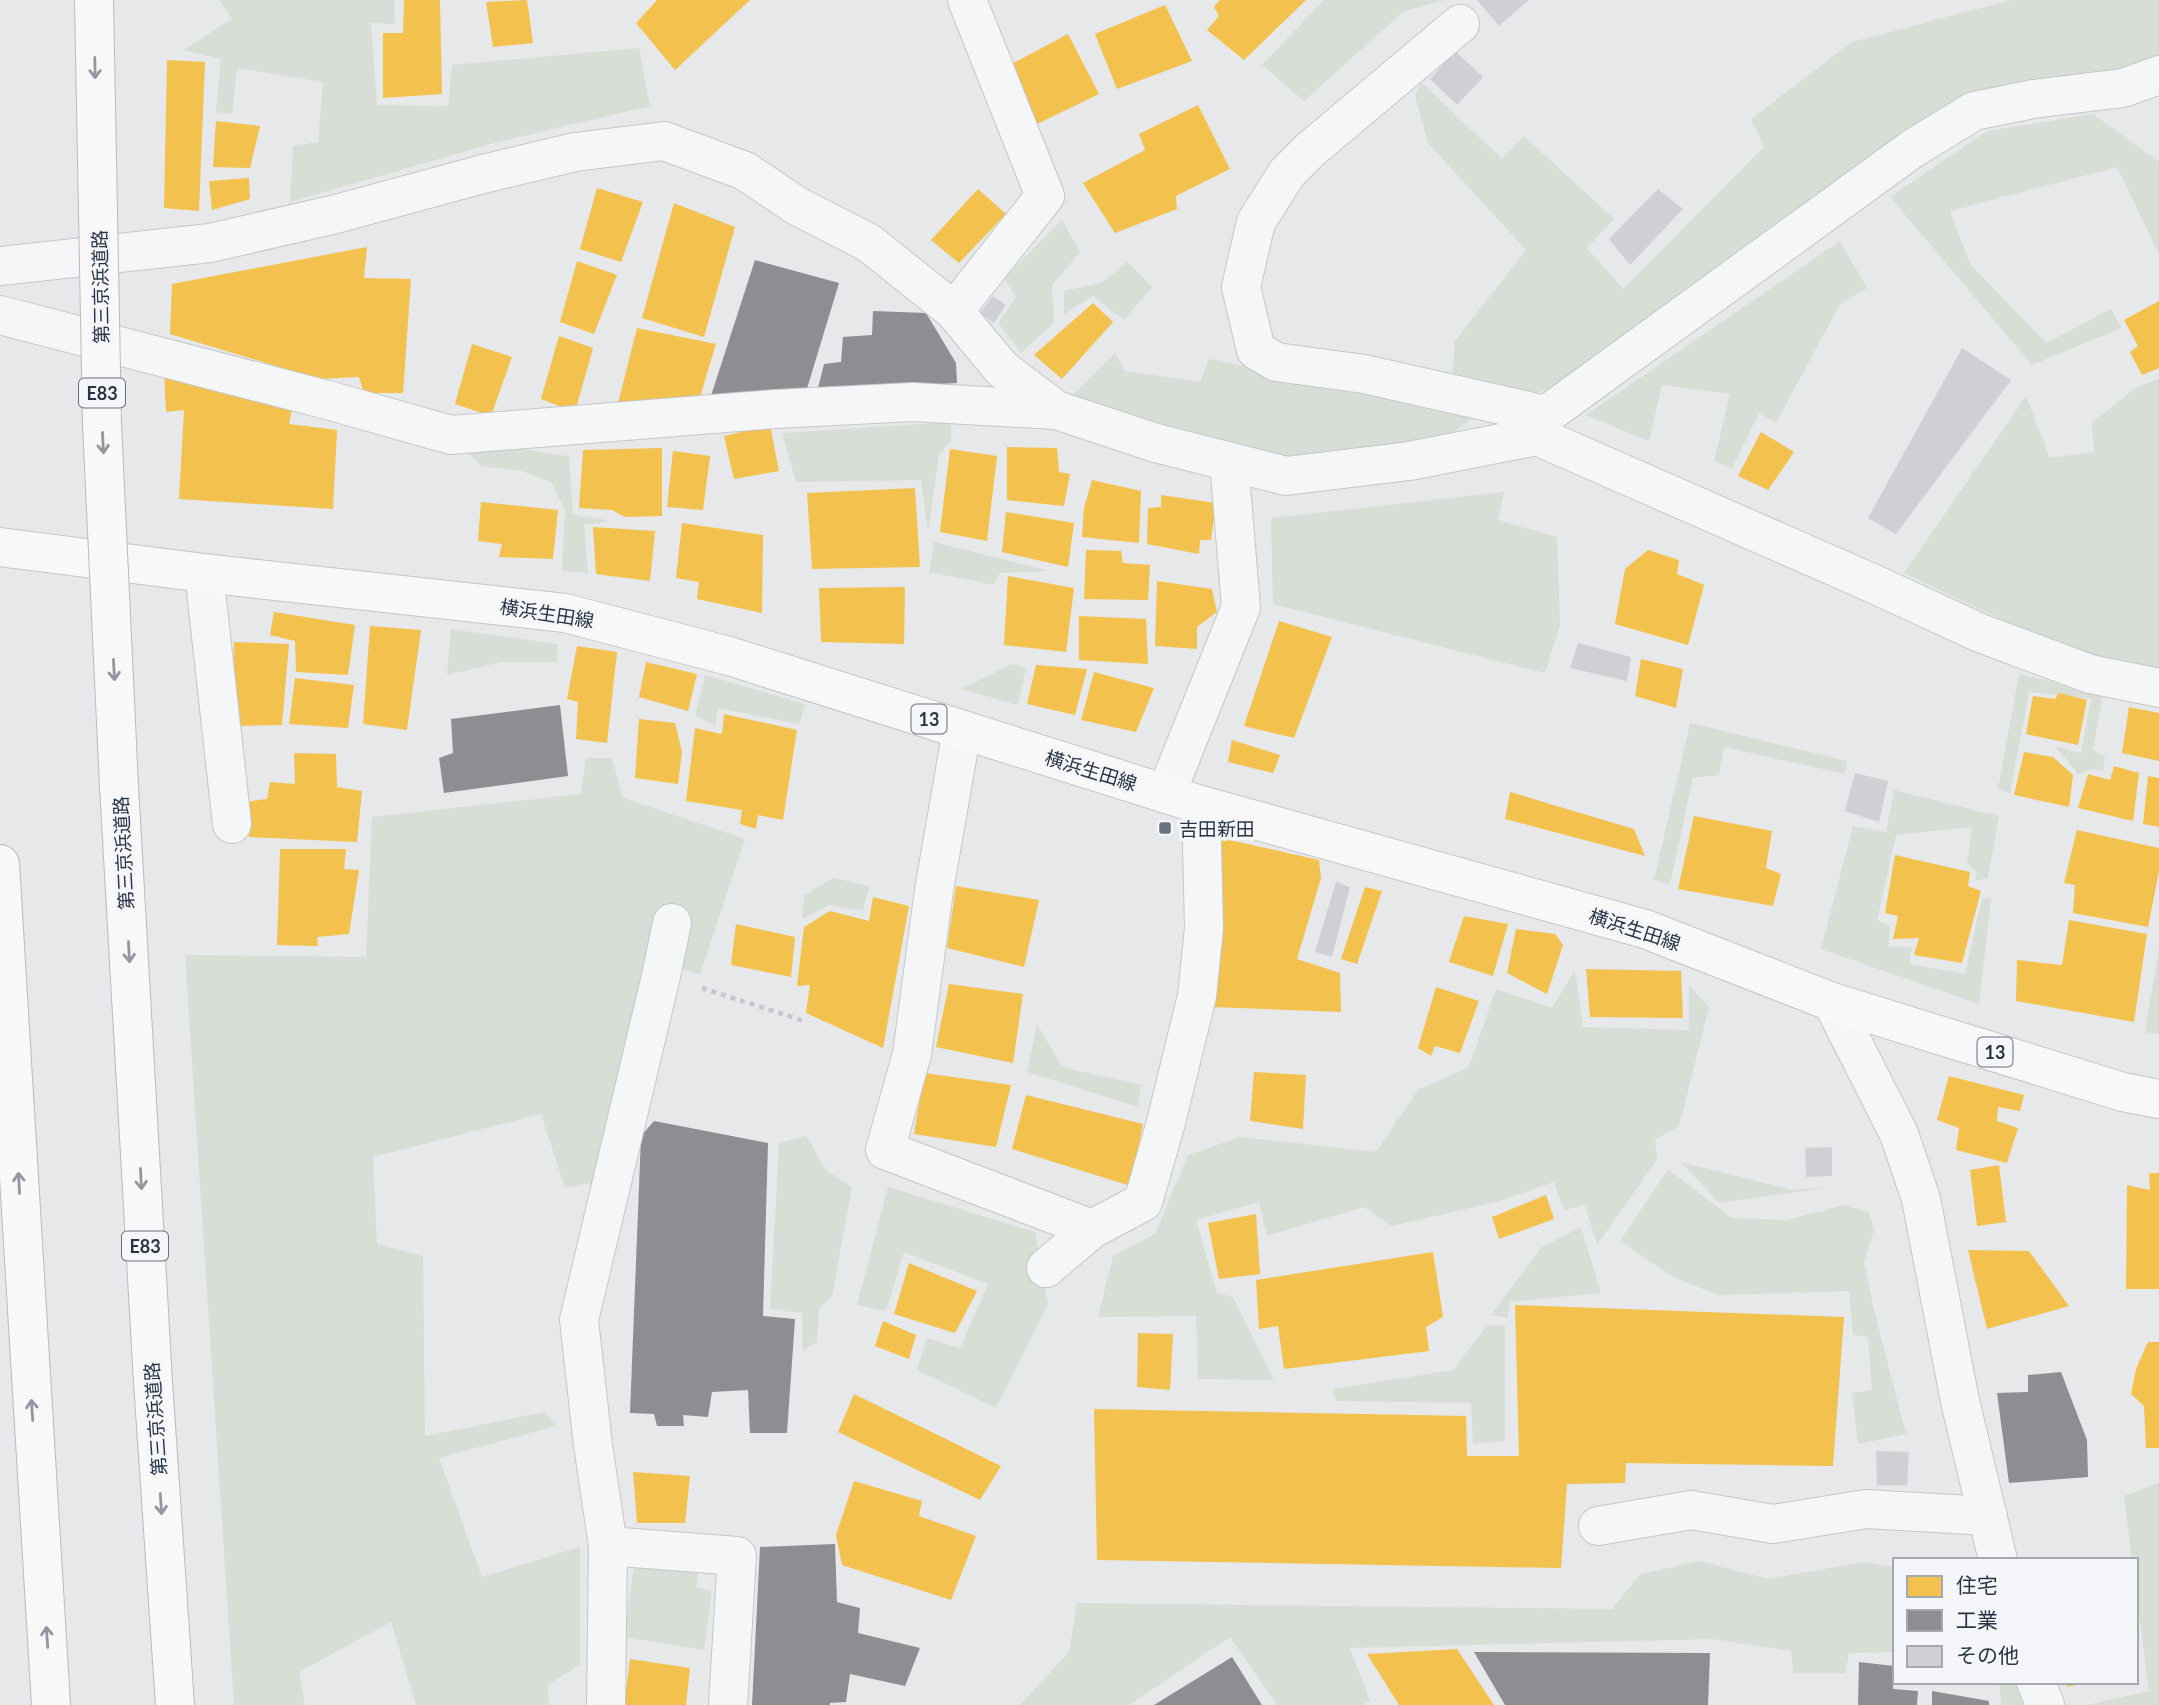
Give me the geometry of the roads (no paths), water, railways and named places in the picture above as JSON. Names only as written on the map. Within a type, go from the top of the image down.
[{"type":"main road","name":"第三京浜道路","points":[[93,0],[102,424],[152,1368],[174,1705]]},
{"type":"main road","name":"横浜生田線","points":[[0,547],[204,573],[565,612],[729,656],[1184,800],[1645,929],[1832,1002],[2123,1092],[2159,1099]]},
{"type":"main road","points":[[0,864],[51,1705]]},
{"type":"street","points":[[954,311],[1045,196],[967,0]]},
{"type":"street","points":[[1461,24],[1310,150],[1287,173],[1256,222],[1241,287],[1256,351],[1276,362],[1364,374],[1541,425],[1980,633],[2090,674],[2159,688]]},
{"type":"street","points":[[0,315],[451,435],[775,409],[913,402],[1056,410],[1156,443],[1286,476],[1409,461],[1541,425],[1912,149],[1974,111],[2034,99],[2123,88],[2159,75]]},
{"type":"street","points":[[0,266],[210,243],[336,214],[575,152],[664,141],[745,171],[797,206],[869,243],[954,311],[1002,369],[1056,410]]},
{"type":"street","points":[[1046,1268],[1092,1229],[1143,1202],[1197,996],[1203,928],[1184,800],[1241,607],[1229,461]]},
{"type":"street","points":[[204,573],[232,824]]},
{"type":"street","points":[[962,730],[934,891],[912,1055],[885,1150],[1092,1229]]},
{"type":"street","points":[[606,1705],[608,1546],[579,1320],[671,979],[672,923]]},
{"type":"street","points":[[1832,1002],[1899,1134],[1921,1199],[1960,1401],[1998,1558]]},
{"type":"street","points":[[1598,1526],[1691,1510],[1773,1524],[1866,1509],[1988,1516]]},
{"type":"street","points":[[608,1546],[737,1556],[728,1705]]},
{"type":"street","points":[[2037,1684],[2045,1705]]},
{"type":"place","name":"吉田新田","points":[[1165,828]]}]
